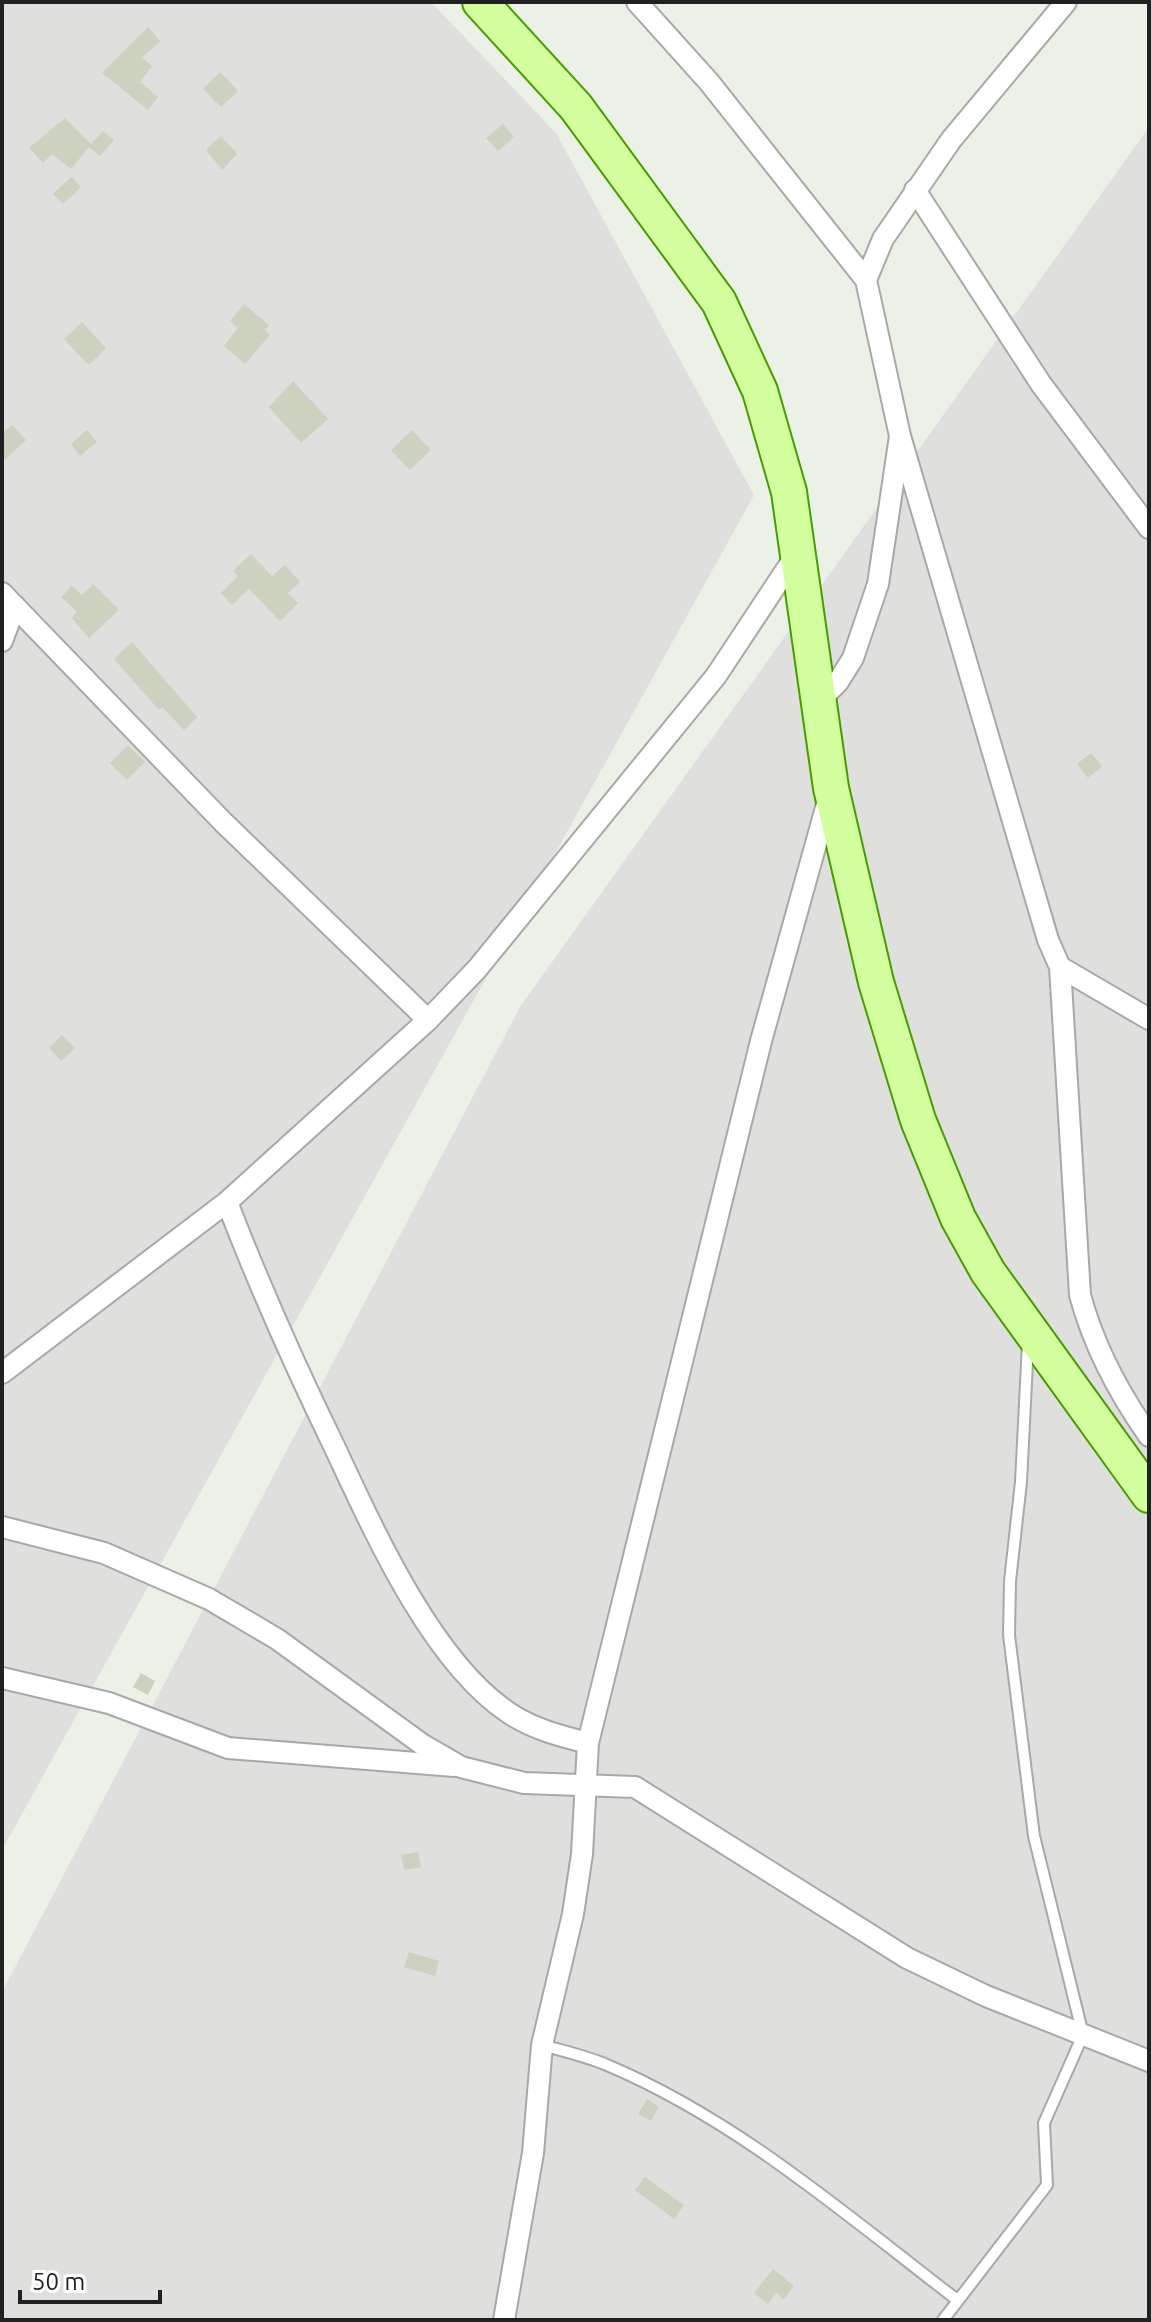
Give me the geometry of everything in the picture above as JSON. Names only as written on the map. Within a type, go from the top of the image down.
[{"type":"main road","points":[[480,2],[576,107],[719,302],[760,391],[789,492],[831,788],[876,982],[918,1120],[965,1230],[1029,1330],[1149,1495]]},
{"type":"street","points":[[637,2],[709,82],[866,280],[900,436],[1048,940],[1060,967],[1080,1295],[1090,1331],[1107,1369],[1149,1436]]},
{"type":"street","points":[[866,280],[883,239],[915,190],[951,140],[1066,2]]},
{"type":"street","points":[[915,190],[1041,384],[1149,528]]},
{"type":"street","points":[[818,702],[838,682],[853,658],[878,584],[900,436]]},
{"type":"street","points":[[2,1373],[227,1202],[428,1020],[477,969],[716,676],[798,552]]},
{"type":"street","points":[[8,600],[223,822],[428,1020]]},
{"type":"street","points":[[2,641],[8,600]]},
{"type":"street","points":[[504,2320],[533,2153],[542,2045],[573,1914],[582,1854],[588,1743],[761,1041],[831,788]]},
{"type":"street","points":[[1060,967],[1149,1019]]},
{"type":"street","points":[[227,1202],[258,1284],[363,1508],[429,1624],[452,1657],[508,1712],[543,1731],[588,1743]]},
{"type":"street","points":[[2,1527],[104,1553],[209,1599],[277,1639],[423,1745],[461,1767]]},
{"type":"street","points":[[2,1678],[121,1707],[239,1751],[461,1767],[524,1783],[635,1787],[907,1958],[951,1981],[1149,2061]]},
{"type":"lane","points":[[943,2320],[956,2299],[1047,2185],[1044,2123],[1083,2035],[1034,1836],[1009,1635],[1010,1581],[1021,1482],[1029,1330]]},
{"type":"lane","points":[[542,2045],[605,2064],[731,2132],[785,2167],[956,2299]]},
{"type":"shaded area","points":[[2,2],[431,2],[556,133],[754,495],[2,1850]]},
{"type":"shaded area","points":[[1149,127],[1149,2320],[2,2320],[2,1992],[520,1007]]},
{"type":"building","points":[[148,27],[160,41],[142,58],[152,66],[140,82],[158,97],[148,110],[102,73]]},
{"type":"building","points":[[220,72],[238,91],[221,107],[203,89]]},
{"type":"building","points":[[65,118],[91,144],[103,131],[114,140],[100,156],[89,147],[71,169],[52,154],[43,163],[29,148]]},
{"type":"building","points":[[503,124],[514,137],[498,151],[486,138]]},
{"type":"building","points":[[221,136],[237,154],[222,170],[206,150]]},
{"type":"building","points":[[71,177],[81,187],[63,204],[53,194]]},
{"type":"building","points":[[244,304],[269,325],[265,330],[270,335],[245,364],[224,346],[238,328],[230,321]]},
{"type":"building","points":[[82,322],[106,348],[89,365],[64,339]]},
{"type":"building","points":[[293,381],[328,419],[301,443],[269,407]]},
{"type":"building","points":[[12,425],[26,440],[2,462],[2,434]]},
{"type":"building","points":[[87,430],[97,442],[80,456],[71,444]]},
{"type":"building","points":[[412,430],[431,450],[410,470],[391,450]]},
{"type":"building","points":[[251,554],[272,576],[285,565],[300,582],[288,593],[298,603],[280,621],[249,589],[232,605],[221,593],[238,576],[233,571]]},
{"type":"building","points":[[93,584],[119,610],[89,638],[72,618],[77,612],[61,597],[72,586],[82,595]]},
{"type":"building","points":[[132,642],[197,717],[184,730],[162,707],[159,710],[114,659]]},
{"type":"building","points":[[128,745],[145,762],[127,780],[110,763]]},
{"type":"building","points":[[1091,753],[1102,766],[1088,778],[1077,764]]},
{"type":"building","points":[[62,1035],[75,1048],[61,1061],[49,1048]]},
{"type":"building","points":[[141,1673],[155,1681],[148,1695],[133,1687]]},
{"type":"building","points":[[418,1852],[421,1867],[404,1870],[401,1855]]},
{"type":"building","points":[[409,1952],[439,1961],[435,1976],[404,1967]]},
{"type":"building","points":[[647,2099],[659,2107],[651,2121],[638,2114]]},
{"type":"building","points":[[645,2177],[684,2205],[674,2219],[635,2190]]},
{"type":"building","points":[[773,2269],[794,2286],[784,2299],[776,2293],[768,2304],[754,2293]]}]
